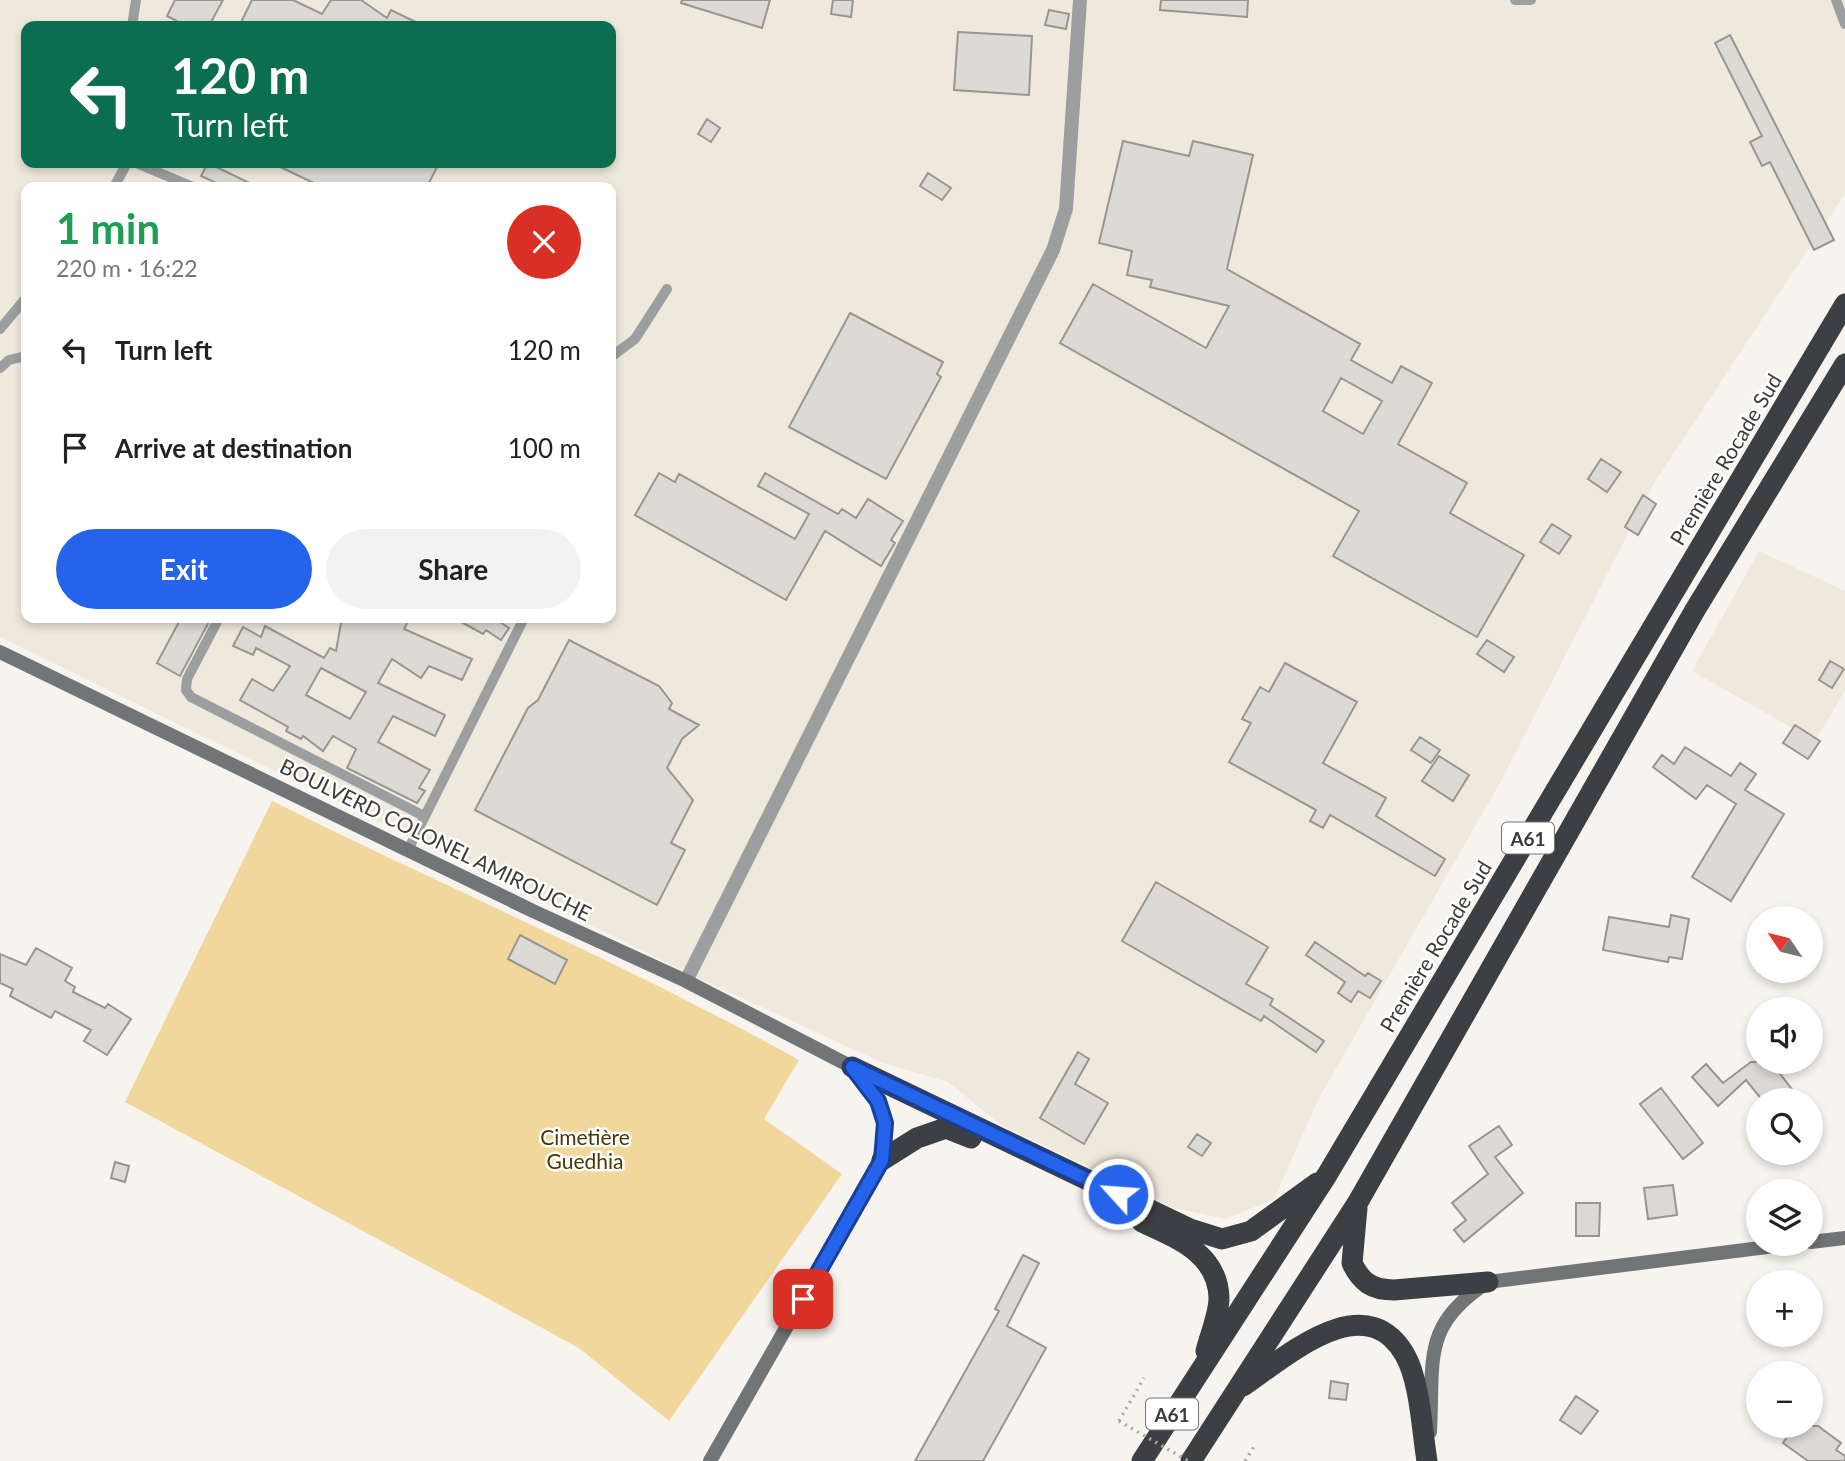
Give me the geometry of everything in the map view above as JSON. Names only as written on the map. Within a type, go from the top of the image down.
[{"type":"highway","name":"Première Rocade Sud","points":[[1142,1461],[1327,1175],[1845,304]]},
{"type":"highway","name":"A61","points":[[1190,1461],[1358,1202],[1695,610],[1845,364]]},
{"type":"highway","points":[[852,1067],[1190,1229],[1222,1239],[1251,1231],[1327,1175]]},
{"type":"highway","points":[[882,1160],[917,1138],[946,1128],[986,1144],[1192,1246],[1211,1267],[1219,1298],[1203,1366]]},
{"type":"highway","points":[[1358,1202],[1352,1263],[1367,1284],[1380,1290],[1394,1290],[1488,1282]]},
{"type":"highway","points":[[1236,1391],[1321,1334],[1360,1324],[1378,1329],[1392,1339],[1406,1356],[1428,1461]]},
{"type":"main road","name":"BOULVERD COLONEL AMIROUCHE","points":[[0,652],[685,981],[852,1067]]},
{"type":"main road","points":[[710,1461],[882,1160],[885,1123],[878,1101],[852,1067]]},
{"type":"main road","points":[[1823,1241],[1845,1238]]},
{"type":"main road","points":[[1428,1461],[1434,1343],[1452,1309],[1488,1282],[1746,1250]]},
{"type":"street","points":[[685,981],[1053,250],[1066,209],[1080,0]]},
{"type":"lane","points":[[133,21],[136,0]]},
{"type":"lane","points":[[1515,0],[1531,0]]},
{"type":"lane","points":[[1836,0],[1845,23]]},
{"type":"lane","points":[[148,168],[181,182]]},
{"type":"lane","points":[[616,353],[635,340],[667,289]]},
{"type":"lane","points":[[0,329],[21,304]]},
{"type":"lane","points":[[0,368],[9,359],[21,357]]},
{"type":"lane","points":[[216,623],[187,679],[186,690],[191,697],[424,816]]},
{"type":"lane","points":[[408,850],[521,623]]},
{"type":"path","points":[[1144,1378],[1119,1422],[1190,1461]]},
{"type":"path","points":[[1245,1461],[1255,1445]]},
{"type":"shaded area","points":[[0,0],[1845,0],[1845,194],[1654,483],[1500,783],[1319,1098],[1274,1199],[1226,1219],[1173,1208],[1000,1124],[948,1082],[883,1063],[692,975],[0,637]]},
{"type":"shaded area","points":[[1759,551],[1845,591],[1845,691],[1815,741],[1692,671]]},
{"type":"green space","name":"Cimetière Guedhia","points":[[272,801],[603,959],[799,1060],[764,1119],[842,1174],[669,1421],[579,1348],[125,1102]]},
{"type":"building","points":[[175,0],[223,0],[212,21],[176,21],[167,16]]},
{"type":"building","points":[[252,0],[293,0],[322,14],[331,0],[361,0],[387,18],[391,10],[414,21],[242,21]]},
{"type":"building","points":[[682,0],[770,0],[762,28],[681,3]]},
{"type":"building","points":[[833,0],[853,0],[851,17],[831,14]]},
{"type":"building","points":[[1161,0],[1248,0],[1247,17],[1160,10]]},
{"type":"building","points":[[1049,10],[1069,14],[1066,29],[1045,25]]},
{"type":"building","points":[[958,32],[1032,36],[1029,95],[954,90]]},
{"type":"building","points":[[1730,35],[1834,240],[1814,250],[1770,162],[1762,166],[1750,142],[1762,136],[1715,43]]},
{"type":"building","points":[[707,119],[720,128],[711,142],[698,134]]},
{"type":"building","points":[[1123,141],[1189,156],[1193,141],[1253,155],[1227,269],[1360,344],[1351,360],[1392,383],[1401,366],[1432,383],[1398,444],[1467,483],[1450,513],[1524,555],[1477,637],[1333,556],[1359,511],[1060,343],[1093,284],[1206,348],[1229,306],[1150,287],[1152,280],[1127,275],[1132,251],[1099,243]],"holes":[[[1341,378],[1382,401],[1363,434],[1323,411]]]},
{"type":"building","points":[[205,168],[218,168],[248,182],[214,182],[201,176]]},
{"type":"building","points":[[282,168],[436,168],[430,182],[312,182]]},
{"type":"building","points":[[928,173],[951,188],[942,200],[920,186]]},
{"type":"building","points":[[850,313],[943,362],[937,374],[941,377],[886,479],[789,427]]},
{"type":"building","points":[[1601,459],[1621,472],[1607,492],[1588,479]]},
{"type":"building","points":[[659,473],[675,482],[679,474],[795,539],[809,514],[758,486],[765,473],[838,514],[842,509],[856,518],[868,499],[903,521],[891,540],[895,543],[881,566],[825,531],[786,600],[635,515]]},
{"type":"building","points":[[1643,495],[1656,504],[1638,535],[1625,527]]},
{"type":"building","points":[[1552,524],[1571,536],[1559,554],[1540,542]]},
{"type":"building","points":[[178,623],[208,623],[180,676],[157,663]]},
{"type":"building","points":[[341,623],[407,623],[404,629],[472,659],[462,680],[429,666],[421,678],[392,659],[378,683],[445,715],[435,736],[393,716],[378,742],[430,770],[419,788],[425,791],[417,803],[347,768],[356,749],[333,736],[323,751],[303,736],[301,739],[286,731],[288,727],[240,700],[252,679],[273,691],[290,666],[256,648],[253,655],[233,646],[243,627],[261,637],[265,626],[324,658],[330,648],[336,651]],"holes":[[[321,668],[366,692],[350,719],[306,695]]]},
{"type":"building","points":[[463,623],[502,623],[509,628],[501,640],[486,630],[483,634]]},
{"type":"building","points":[[569,640],[659,686],[672,703],[669,709],[699,725],[682,739],[667,768],[693,800],[671,843],[685,850],[657,905],[475,810],[528,708],[538,700]]},
{"type":"building","points":[[1487,640],[1514,657],[1504,672],[1477,654]]},
{"type":"building","points":[[1830,661],[1844,669],[1832,688],[1819,680]]},
{"type":"building","points":[[1285,663],[1357,702],[1323,763],[1386,798],[1376,816],[1445,859],[1435,876],[1330,815],[1323,828],[1310,821],[1316,810],[1229,762],[1251,723],[1242,719],[1260,687],[1269,692]]},
{"type":"building","points":[[1795,725],[1820,741],[1808,759],[1783,743]]},
{"type":"building","points":[[1420,737],[1440,750],[1431,763],[1411,750]]},
{"type":"building","points":[[1685,747],[1731,776],[1740,763],[1756,774],[1745,790],[1784,814],[1731,901],[1692,877],[1736,804],[1707,785],[1696,799],[1653,767],[1662,755],[1674,764]]},
{"type":"building","points":[[1439,756],[1469,775],[1453,801],[1422,781]]},
{"type":"building","points":[[1156,882],[1268,947],[1246,984],[1273,999],[1270,1005],[1324,1041],[1316,1052],[1264,1016],[1261,1021],[1122,941]]},
{"type":"building","points":[[1671,915],[1689,919],[1682,959],[1669,957],[1668,962],[1603,950],[1609,917],[1669,927]]},
{"type":"building","points":[[520,935],[567,960],[555,984],[508,959]]},
{"type":"building","points":[[1315,942],[1365,976],[1368,973],[1381,981],[1370,998],[1358,991],[1351,1002],[1338,993],[1345,982],[1306,955]]},
{"type":"building","points":[[36,948],[72,968],[65,981],[75,987],[73,992],[105,1008],[108,1004],[131,1019],[107,1055],[84,1041],[91,1030],[55,1011],[51,1018],[10,996],[13,989],[0,983],[0,954],[26,965]]},
{"type":"building","points":[[1078,1052],[1089,1059],[1075,1084],[1108,1103],[1084,1144],[1040,1118]]},
{"type":"building","points":[[1706,1064],[1723,1083],[1746,1066],[1746,1074],[1780,1074],[1791,1088],[1752,1088],[1746,1080],[1718,1106],[1692,1077]]},
{"type":"building","points":[[1661,1088],[1703,1143],[1683,1159],[1640,1104]]},
{"type":"building","points":[[1499,1126],[1512,1145],[1495,1157],[1523,1193],[1464,1242],[1454,1230],[1466,1220],[1452,1203],[1488,1174],[1469,1146]]},
{"type":"building","points":[[1197,1134],[1211,1143],[1202,1156],[1188,1147]]},
{"type":"building","points":[[115,1162],[129,1166],[125,1182],[111,1178]]},
{"type":"building","points":[[1673,1185],[1677,1215],[1648,1219],[1644,1188]]},
{"type":"building","points":[[1576,1203],[1600,1203],[1599,1236],[1576,1236]]},
{"type":"building","points":[[1023,1255],[1039,1263],[1007,1326],[1046,1348],[983,1461],[915,1461],[999,1311],[995,1309]]},
{"type":"building","points":[[1331,1381],[1348,1384],[1346,1400],[1329,1398]]},
{"type":"building","points":[[1576,1396],[1598,1411],[1581,1434],[1560,1420]]},
{"type":"building","points":[[1823,1430],[1841,1443],[1836,1450],[1845,1456],[1845,1461],[1808,1461],[1783,1443],[1787,1438],[1823,1438]]},
{"type":"route","points":[[803,1299],[882,1160],[885,1123],[878,1101],[852,1067],[1118,1194]]}]
